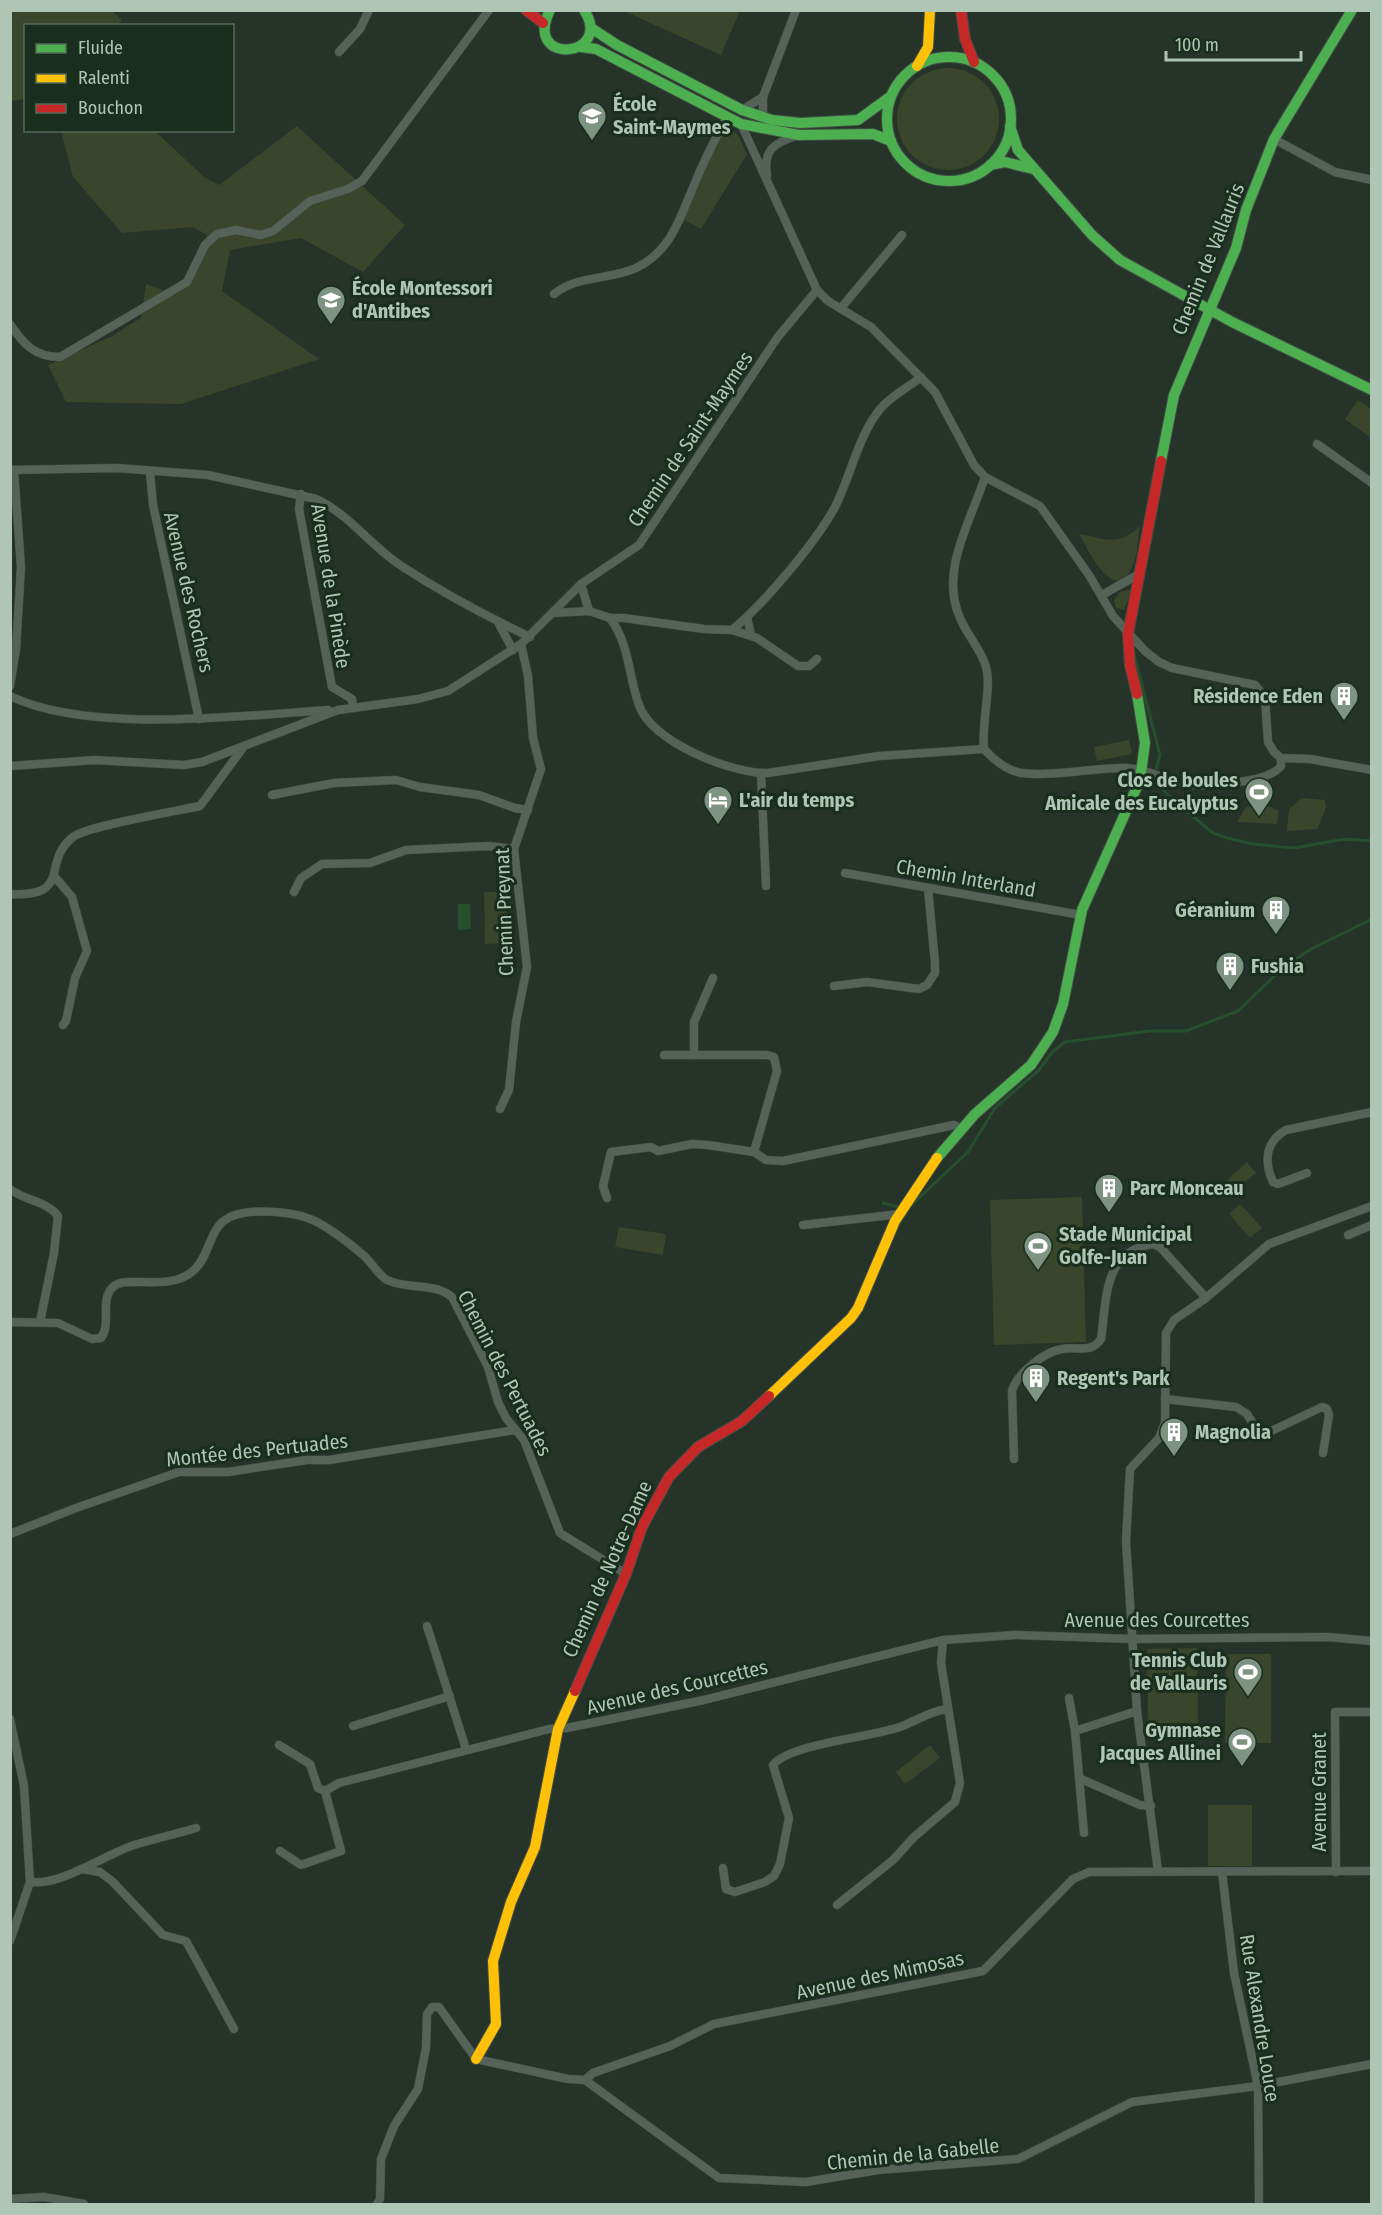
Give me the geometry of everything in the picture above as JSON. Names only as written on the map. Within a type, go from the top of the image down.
[{"type":"main road","points":[[526,10],[543,23]]},
{"type":"main road","points":[[550,10],[543,23],[546,39],[551,45],[566,51],[581,47],[596,49],[741,124],[799,135],[873,134],[891,141]]},
{"type":"main road","points":[[581,47],[590,36],[591,28],[590,20],[584,10]]},
{"type":"main road","points":[[591,28],[617,45],[742,110],[763,118],[800,123],[858,120],[891,96],[902,79],[917,66],[928,47],[930,10]]},
{"type":"main road","points":[[961,10],[965,39],[974,62]]},
{"type":"main road","name":"Chemin de Vallauris","points":[[1081,915],[1147,771],[1145,745],[1127,658],[1128,634],[1174,395],[1236,248],[1246,210],[1274,139],[1352,10]]},
{"type":"main road","points":[[917,66],[939,58],[951,57],[974,62],[986,69],[1003,88],[1008,100],[1010,126],[1018,150],[1099,241],[1120,260],[1371,390]]},
{"type":"main road","points":[[891,96],[887,119],[891,141],[910,167],[929,177],[950,181],[964,179],[990,165],[1005,162],[1035,169]]},
{"type":"main road","points":[[990,165],[1003,147],[1010,126]]},
{"type":"main road","name":"Chemin de Notre-Dame","points":[[476,2058],[496,2024],[493,1961],[511,1902],[536,1847],[558,1729],[626,1574],[642,1527],[669,1477],[698,1448],[742,1421],[851,1318],[866,1300],[891,1229],[916,1188],[961,1129],[1026,1071],[1046,1045],[1064,1007],[1069,964],[1081,915]]},
{"type":"street","points":[[339,52],[360,29],[369,10]]},
{"type":"street","points":[[10,324],[21,341],[32,350],[47,357],[60,357],[187,282],[205,245],[217,234],[236,230],[261,235],[273,231],[310,201],[348,189],[362,181],[489,10]]},
{"type":"street","points":[[763,118],[762,97],[796,10]]},
{"type":"street","points":[[742,110],[762,97]]},
{"type":"street","points":[[554,294],[566,284],[633,269],[646,262],[664,247],[682,219],[694,184],[727,116]]},
{"type":"street","points":[[741,124],[818,290],[828,301],[871,327],[921,377],[942,401],[974,465],[985,477],[1040,506],[1102,595],[1113,616],[1128,634],[1159,662],[1172,669],[1255,685],[1265,697],[1268,742],[1281,758],[1310,759],[1371,770]]},
{"type":"street","points":[[768,186],[767,153],[778,142],[799,135]]},
{"type":"street","points":[[1274,139],[1335,172],[1371,180]]},
{"type":"street","points":[[841,308],[902,236]]},
{"type":"street","name":"Chemin de Saint-Maymes","points":[[10,766],[94,760],[184,765],[202,762],[338,710],[418,699],[448,691],[521,644],[581,584],[639,545],[777,338],[818,290]]},
{"type":"street","points":[[732,630],[747,617],[819,532],[834,508],[881,407],[921,377]]},
{"type":"street","points":[[1317,444],[1371,483]]},
{"type":"street","points":[[10,686],[16,649],[21,567],[12,470],[117,468],[208,476],[301,494],[331,506],[398,564],[498,622],[530,637]]},
{"type":"street","name":"Avenue des Rochers","points":[[150,472],[153,505],[199,719]]},
{"type":"street","points":[[985,477],[956,555],[953,596],[959,617],[987,668],[981,731],[984,749],[997,762],[1020,773],[1147,771],[1182,783],[1202,786],[1241,781],[1278,771],[1281,758]]},
{"type":"street","name":"Avenue de la Pinède","points":[[301,494],[299,509],[332,687],[352,699],[353,708]]},
{"type":"street","points":[[1102,595],[1139,574]]},
{"type":"street","points":[[581,584],[589,611]]},
{"type":"street","points":[[553,612],[589,611],[610,618],[732,630],[752,635],[798,666],[809,666],[818,659]]},
{"type":"street","points":[[747,617],[752,635]]},
{"type":"street","points":[[610,618],[627,648],[639,706],[646,720],[666,736],[724,766],[751,774],[879,756],[984,749]]},
{"type":"street","points":[[498,622],[513,650]]},
{"type":"street","name":"Chemin Preynat","points":[[500,1109],[509,1090],[516,1022],[527,967],[514,849],[541,769],[533,738],[528,676],[521,644]]},
{"type":"street","points":[[10,696],[33,707],[96,715],[199,719],[338,710]]},
{"type":"street","points":[[10,894],[29,895],[45,890],[55,877],[58,851],[75,835],[200,806],[243,748]]},
{"type":"street","points":[[761,773],[766,886]]},
{"type":"street","points":[[272,795],[334,783],[396,780],[420,787],[479,795],[514,808],[528,810]]},
{"type":"street","points":[[294,892],[301,878],[322,864],[370,863],[406,850],[489,846],[514,849]]},
{"type":"street","name":"Chemin Interland","points":[[845,873],[1081,915]]},
{"type":"street","points":[[55,877],[72,897],[87,951],[75,978],[66,1021],[63,1025]]},
{"type":"street","points":[[834,986],[867,982],[919,989],[927,985],[935,973],[936,963],[928,888]]},
{"type":"street","points":[[694,1055],[694,1022],[713,978]]},
{"type":"street","points":[[664,1055],[774,1057],[777,1071],[754,1152]]},
{"type":"street","points":[[1307,1173],[1278,1184],[1273,1182],[1267,1169],[1268,1152],[1277,1135],[1286,1130],[1371,1112]]},
{"type":"street","points":[[607,1198],[603,1186],[604,1175],[609,1169],[611,1152],[651,1147],[658,1151],[692,1144],[754,1152],[766,1160],[783,1161],[954,1125],[961,1129]]},
{"type":"street","points":[[10,1189],[21,1198],[52,1208],[58,1216],[54,1253],[40,1322]]},
{"type":"street","points":[[1158,1871],[1137,1711],[1126,1541],[1128,1476],[1134,1461],[1159,1438],[1165,1423],[1166,1333],[1174,1320],[1206,1299],[1269,1244],[1371,1206]]},
{"type":"street","name":"Chemin des Pertuades","points":[[10,1322],[58,1323],[92,1339],[101,1338],[107,1330],[107,1300],[110,1289],[118,1283],[152,1284],[180,1280],[194,1270],[207,1254],[218,1227],[226,1219],[255,1212],[299,1216],[316,1222],[363,1254],[387,1280],[445,1290],[452,1296],[488,1367],[498,1402],[524,1440],[560,1533],[626,1574]]},
{"type":"street","points":[[803,1225],[900,1214]]},
{"type":"street","points":[[1348,1235],[1371,1225]]},
{"type":"street","points":[[1014,1460],[1012,1391],[1015,1382],[1050,1353],[1062,1349],[1088,1349],[1096,1346],[1101,1338],[1114,1265],[1120,1258],[1154,1244],[1161,1248],[1206,1299]]},
{"type":"street","points":[[1165,1399],[1236,1407],[1247,1414],[1259,1433],[1265,1434],[1322,1407],[1328,1409],[1323,1453]]},
{"type":"street","name":"Montée des Pertuades","points":[[10,1534],[179,1472],[228,1472],[307,1460],[329,1460],[515,1430]]},
{"type":"street","points":[[427,1626],[466,1749]]},
{"type":"street","name":"Avenue des Courcettes","points":[[325,1791],[339,1783],[466,1749],[704,1700],[943,1640],[1015,1635],[1132,1639],[1328,1637],[1371,1641]]},
{"type":"street","points":[[837,1905],[893,1860],[914,1837],[955,1802],[960,1783],[941,1663],[943,1640]]},
{"type":"street","points":[[353,1726],[450,1696]]},
{"type":"street","points":[[1069,1698],[1075,1731],[1084,1833]]},
{"type":"street","points":[[723,1868],[726,1889],[735,1893],[765,1882],[774,1876],[780,1864],[789,1818],[775,1777],[773,1765],[777,1760],[811,1748],[901,1727],[935,1711],[947,1709]]},
{"type":"street","points":[[1075,1731],[1137,1711]]},
{"type":"street","name":"Avenue Granet","points":[[1336,1872],[1335,1712],[1371,1712]]},
{"type":"street","points":[[10,1719],[24,1786],[30,1882],[10,1941]]},
{"type":"street","points":[[279,1745],[310,1764],[318,1788],[325,1791],[342,1851],[301,1865],[280,1851]]},
{"type":"street","points":[[1079,1778],[1140,1805],[1151,1806]]},
{"type":"street","points":[[30,1882],[39,1883],[82,1869],[132,1846],[196,1828]]},
{"type":"street","points":[[82,1869],[100,1872],[112,1881],[163,1935],[186,1941],[234,2029]]},
{"type":"street","name":"Avenue des Mimosas","points":[[585,2080],[592,2073],[670,2046],[714,2024],[983,1971],[1074,1879],[1089,1872],[1371,1871]]},
{"type":"street","name":"Rue Alexandre Louce","points":[[1222,1872],[1234,1973],[1258,2086],[1259,2205]]},
{"type":"street","points":[[376,2205],[381,2199],[381,2159],[394,2126],[418,2089],[426,2048],[427,2014],[432,2007],[439,2007],[476,2058]]},
{"type":"street","name":"Chemin de la Gabelle","points":[[476,2058],[568,2079],[585,2080],[719,2178],[806,2182],[878,2170],[1018,2159],[1132,2102],[1258,2086],[1371,2064]]},
{"type":"street","points":[[10,2199],[44,2197],[84,2205]]},
{"type":"shaded area","points":[[10,11],[112,11],[122,20],[118,24],[24,24],[24,99],[11,101]]},
{"type":"shaded area","points":[[624,11],[740,11],[721,55]]},
{"type":"shaded area","points":[[948,68],[977,76],[991,90],[999,119],[991,148],[977,162],[948,170],[919,162],[905,148],[897,119],[905,90],[919,76]]},
{"type":"shaded area","points":[[725,125],[738,135],[747,154],[701,229],[684,220],[707,161]]},
{"type":"shaded area","points":[[297,126],[405,225],[363,272],[301,238],[230,250],[222,291],[319,359],[181,404],[66,402],[48,365],[112,336],[141,318],[146,284],[176,295],[207,235],[193,227],[122,233],[73,177],[61,132],[156,132],[204,177],[219,185]]},
{"type":"shaded area","points":[[1358,400],[1371,409],[1371,438],[1345,419]]},
{"type":"shaded area","points":[[1140,526],[1134,562],[1127,575],[1120,580],[1112,579],[1104,573],[1089,553],[1079,534],[1111,540],[1124,537]]},
{"type":"shaded area","points":[[1133,589],[1124,610],[1116,608],[1114,600],[1120,592]]},
{"type":"shaded area","points":[[1129,740],[1132,754],[1097,761],[1094,747]]},
{"type":"shaded area","points":[[1302,798],[1325,800],[1326,808],[1317,829],[1287,831],[1289,809]]},
{"type":"shaded area","name":"Clos de boules Amicale des Eucalyptus","points":[[1266,805],[1279,811],[1277,824],[1237,822],[1246,807]]},
{"type":"shaded area","points":[[484,892],[506,892],[508,943],[485,944]]},
{"type":"shaded area","points":[[458,904],[470,904],[471,929],[458,930]]},
{"type":"shaded area","points":[[1247,1162],[1256,1173],[1232,1194],[1223,1184]]},
{"type":"shaded area","name":"Stade Municipal Golfe-Juan","points":[[1082,1197],[1086,1342],[994,1345],[990,1200]]},
{"type":"shaded area","points":[[1240,1204],[1262,1228],[1250,1238],[1229,1214]]},
{"type":"shaded area","points":[[619,1227],[666,1234],[663,1255],[615,1247]]},
{"type":"shaded area","points":[[1197,1648],[1198,1728],[1148,1728],[1147,1649]]},
{"type":"shaded area","name":"Tennis Club de Vallauris","points":[[1226,1654],[1271,1654],[1271,1743],[1225,1743]]},
{"type":"shaded area","points":[[930,1745],[940,1758],[905,1784],[896,1772]]},
{"type":"shaded area","points":[[1208,1805],[1252,1805],[1252,1866],[1208,1866]]},
{"type":"waterway","points":[[1135,657],[1160,755],[1153,780],[1174,801],[1213,833],[1253,844],[1294,848],[1345,839],[1372,841]]},
{"type":"waterway","points":[[906,1210],[968,1152],[995,1108],[1039,1070],[1052,1052],[1065,1042],[1149,1031],[1186,1031],[1238,1011],[1285,966],[1313,948],[1372,919]]},
{"type":"waterway","points":[[883,1203],[899,1207]]},
{"type":"traffic: fast","points":[[550,10],[545,28],[548,41],[557,48],[568,49],[579,46],[588,38],[590,26],[584,10]]},
{"type":"traffic: fast","points":[[1161,461],[1174,395],[1236,248],[1246,210],[1274,139],[1352,10]]},
{"type":"traffic: fast","points":[[591,28],[617,45],[742,110],[772,120],[800,123],[858,120],[891,96]]},
{"type":"traffic: fast","points":[[581,47],[596,49],[741,124],[799,135],[873,134],[891,141]]},
{"type":"traffic: fast","points":[[949,57],[973,62],[993,75],[1006,95],[1011,119],[1006,143],[993,163],[973,176],[949,181],[925,176],[905,163],[892,143],[887,119],[892,95],[905,75],[925,62],[949,57]]},
{"type":"traffic: fast","points":[[1010,126],[1018,150],[1092,235],[1120,260],[1232,322],[1372,390]]},
{"type":"traffic: fast","points":[[990,165],[1005,162],[1033,169]]},
{"type":"traffic: fast","points":[[937,1158],[975,1114],[1031,1065],[1053,1032],[1063,1004],[1082,910],[1140,780],[1145,743],[1137,694]]},
{"type":"traffic: slow","points":[[917,66],[928,47],[930,10]]},
{"type":"traffic: slow","points":[[769,1396],[851,1318],[858,1308],[895,1221],[937,1158]]},
{"type":"traffic: slow","points":[[476,2059],[496,2024],[493,1961],[511,1902],[535,1847],[558,1729],[575,1691]]},
{"type":"traffic: jam","points":[[526,10],[543,23]]},
{"type":"traffic: jam","points":[[961,10],[965,39],[974,62]]},
{"type":"traffic: jam","points":[[1137,694],[1130,665],[1128,634],[1161,461]]},
{"type":"traffic: jam","points":[[575,1691],[626,1574],[642,1527],[669,1477],[698,1447],[742,1421],[769,1396]]},
{"type":"place","name":"École Saint-Maymes","points":[[592,142]]},
{"type":"place","name":"École Montessori d'Antibes","points":[[331,326]]},
{"type":"place","name":"Résidence Eden","points":[[1344,722]]},
{"type":"place","name":"Clos de boules Amicale des Eucalyptus","points":[[1259,818]]},
{"type":"place","name":"L'air du temps","points":[[718,826]]},
{"type":"place","name":"Géranium","points":[[1276,936]]},
{"type":"place","name":"Fushia","points":[[1230,992]]},
{"type":"place","name":"Parc Monceau","points":[[1109,1214]]},
{"type":"place","name":"Stade Municipal Golfe-Juan","points":[[1038,1272]]},
{"type":"place","name":"Regent's Park","points":[[1036,1404]]},
{"type":"place","name":"Magnolia","points":[[1174,1458]]},
{"type":"place","name":"Tennis Club de Vallauris","points":[[1248,1698]]},
{"type":"place","name":"Gymnase Jacques Allinei","points":[[1242,1768]]}]
